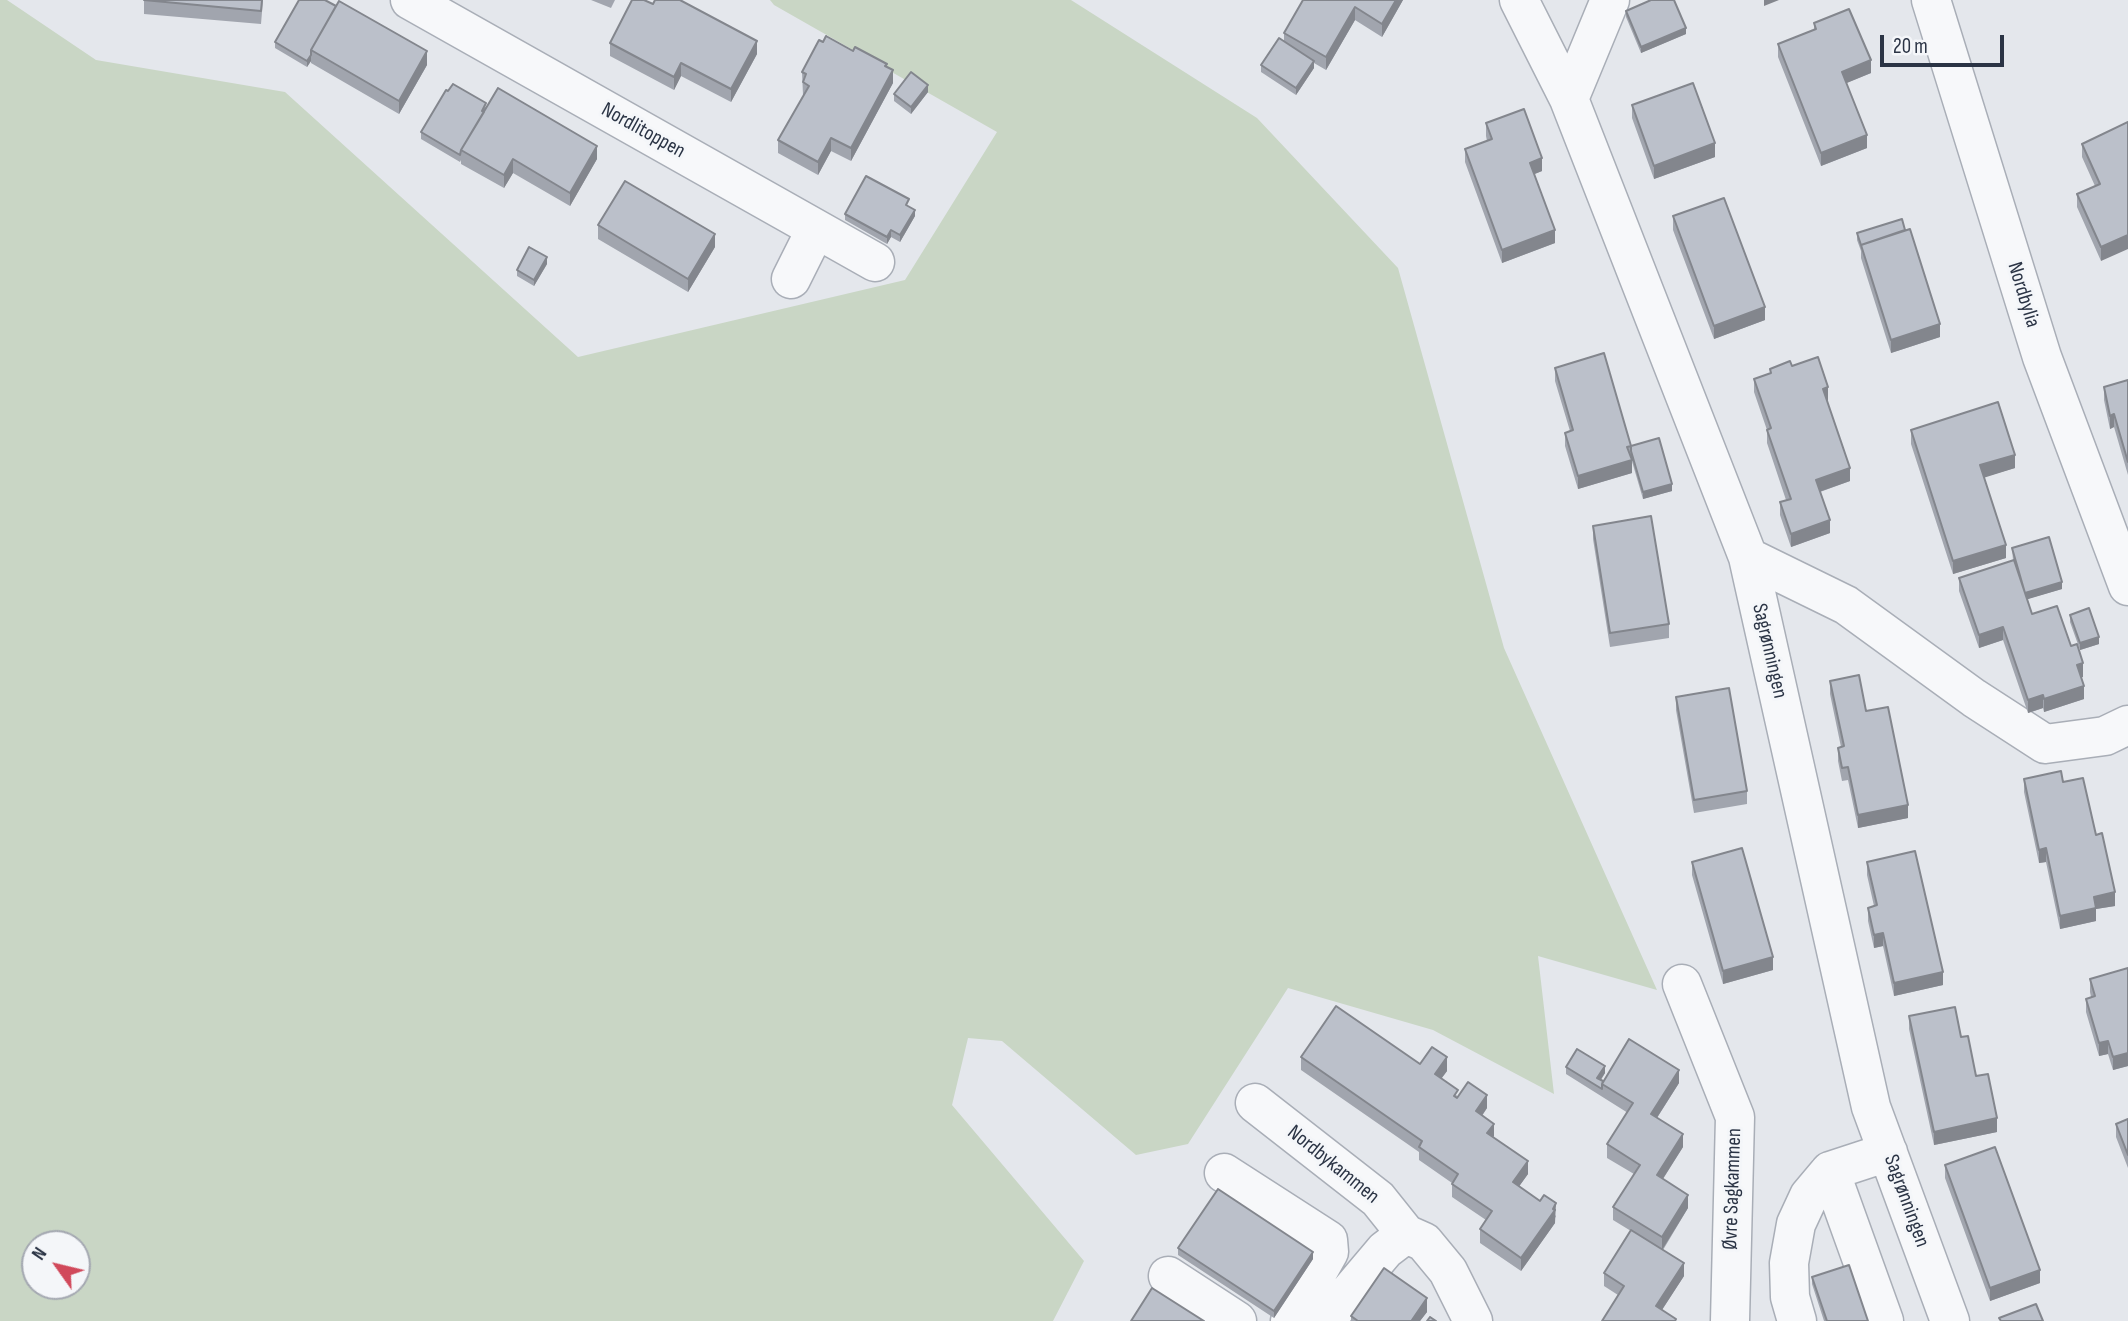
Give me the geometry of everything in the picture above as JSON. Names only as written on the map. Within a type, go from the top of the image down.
[{"type":"street","name":"Nordlitoppen","points":[[410,0],[875,262]]},
{"type":"street","name":"Sagrønningen","points":[[1519,0],[1569,99],[1748,557],[1871,1107],[1950,1321]]},
{"type":"street","points":[[1569,99],[1609,0]]},
{"type":"street","name":"Nordbylia","points":[[1931,0],[2042,357],[2128,586]]},
{"type":"street","points":[[791,279],[816,229]]},
{"type":"street","points":[[1748,557],[1846,605],[1974,698],[2045,744],[2105,736],[2128,725]]},
{"type":"street","name":"Øvre Sagkammen","points":[[1682,984],[1735,1117],[1730,1321]]},
{"type":"street","name":"Nordbykammen","points":[[1255,1103],[1378,1199],[1406,1234],[1423,1242],[1448,1271],[1473,1321]]},
{"type":"street","points":[[1797,1321],[1790,1297],[1788,1262],[1796,1223],[1809,1196],[1830,1171],[1888,1152]]},
{"type":"street","points":[[1830,1171],[1884,1321]]},
{"type":"street","points":[[1224,1172],[1328,1240],[1329,1252],[1290,1321]]},
{"type":"street","points":[[1325,1321],[1385,1250],[1406,1234]]},
{"type":"street","points":[[1168,1276],[1237,1321]]},
{"type":"green space","points":[[0,0],[7,0],[96,60],[285,92],[578,357],[905,280],[997,132],[774,5],[770,0],[1071,0],[1257,118],[1398,268],[1504,648],[1657,990],[1538,956],[1554,1094],[1433,1030],[1288,988],[1188,1144],[1136,1155],[1002,1041],[968,1038],[952,1105],[1084,1261],[1053,1321],[0,1321]]},
{"type":"building","points":[[144,0],[262,0],[261,11]]},
{"type":"building","points":[[299,0],[325,0],[336,6],[307,61],[275,42]]},
{"type":"building","points":[[632,0],[644,0],[653,4],[655,0],[680,0],[757,41],[731,89],[681,63],[674,77],[610,43]]},
{"type":"building","points":[[1303,0],[1396,0],[1382,24],[1355,7],[1326,57],[1284,33]]},
{"type":"building","points":[[1651,0],[1674,0],[1686,28],[1641,47],[1626,11]]},
{"type":"building","points":[[339,1],[427,51],[399,101],[311,50]]},
{"type":"building","points":[[1849,9],[1871,60],[1842,72],[1867,135],[1821,153],[1778,44],[1816,29],[1814,23]]},
{"type":"building","points":[[826,36],[853,51],[855,47],[893,70],[851,148],[831,138],[818,162],[778,140],[809,86],[803,82],[806,74],[802,72],[819,40],[823,42]]},
{"type":"building","points":[[1279,38],[1314,61],[1296,88],[1261,65]]},
{"type":"building","points":[[911,72],[928,85],[911,107],[894,94]]},
{"type":"building","points":[[1693,83],[1715,143],[1654,166],[1632,105]]},
{"type":"building","points":[[453,84],[486,103],[482,111],[484,112],[460,155],[421,132],[446,90]]},
{"type":"building","points":[[498,88],[597,146],[570,193],[513,159],[504,175],[461,150]]},
{"type":"building","points":[[1524,109],[1542,158],[1530,163],[1555,230],[1502,250],[1465,149],[1492,139],[1486,123]]},
{"type":"building","points":[[2128,122],[2128,235],[2101,247],[2077,194],[2100,184],[2082,144]]},
{"type":"building","points":[[866,176],[909,199],[906,205],[915,210],[900,235],[891,230],[887,237],[845,214]]},
{"type":"building","points":[[625,181],[715,234],[688,279],[598,225]]},
{"type":"building","points":[[1724,198],[1765,307],[1714,326],[1673,216]]},
{"type":"building","points":[[1902,219],[1905,230],[1861,245],[1857,233]]},
{"type":"building","points":[[1910,229],[1940,324],[1891,340],[1861,245]]},
{"type":"building","points":[[529,247],[547,257],[534,280],[517,270]]},
{"type":"building","points":[[1604,353],[1631,446],[1627,447],[1632,460],[1578,476],[1565,433],[1573,430],[1555,368]]},
{"type":"building","points":[[1818,357],[1828,387],[1823,389],[1850,468],[1816,480],[1830,520],[1791,534],[1780,502],[1791,499],[1767,430],[1771,428],[1754,379],[1771,373],[1770,369],[1790,361],[1792,366]]},
{"type":"building","points":[[2128,380],[2128,462],[2114,414],[2110,416],[2104,387]]},
{"type":"building","points":[[1998,402],[2015,455],[1980,465],[2006,545],[1953,561],[1911,430]]},
{"type":"building","points":[[1659,438],[1672,484],[1643,492],[1631,446]]},
{"type":"building","points":[[1651,516],[1669,624],[1610,633],[1593,526]]},
{"type":"building","points":[[2049,537],[2062,582],[2025,593],[2012,548]]},
{"type":"building","points":[[2014,560],[2032,614],[2057,606],[2071,646],[2077,644],[2083,663],[2077,665],[2084,686],[2044,699],[2043,695],[2028,700],[2003,627],[1979,635],[1959,578]]},
{"type":"building","points":[[2089,608],[2099,637],[2080,643],[2070,615]]},
{"type":"building","points":[[1859,675],[1866,711],[1888,707],[1908,805],[1858,815],[1848,767],[1842,768],[1838,748],[1844,746],[1830,681]]},
{"type":"building","points":[[1729,688],[1747,791],[1694,800],[1676,697]]},
{"type":"building","points":[[2061,771],[2063,782],[2083,778],[2096,835],[2102,833],[2115,892],[2094,897],[2096,908],[2060,916],[2046,848],[2039,850],[2024,779]]},
{"type":"building","points":[[1742,848],[1773,957],[1723,971],[1692,862]]},
{"type":"building","points":[[1915,851],[1943,972],[1894,983],[1883,933],[1874,935],[1868,908],[1877,905],[1867,862]]},
{"type":"building","points":[[2128,968],[2128,1053],[2113,1057],[2108,1041],[2099,1043],[2086,999],[2095,996],[2090,979]]},
{"type":"building","points":[[1336,1006],[1420,1064],[1432,1047],[1447,1057],[1435,1074],[1458,1090],[1454,1096],[1457,1098],[1468,1082],[1487,1095],[1476,1111],[1494,1124],[1487,1133],[1528,1161],[1513,1182],[1540,1201],[1544,1195],[1556,1203],[1553,1209],[1555,1210],[1521,1258],[1480,1229],[1492,1211],[1452,1184],[1458,1174],[1419,1147],[1422,1141],[1301,1057]]},
{"type":"building","points":[[1955,1007],[1961,1037],[1968,1036],[1976,1076],[1988,1074],[1997,1118],[1934,1132],[1909,1016]]},
{"type":"building","points":[[1629,1039],[1679,1070],[1651,1114],[1683,1134],[1657,1175],[1688,1195],[1662,1237],[1613,1207],[1640,1165],[1607,1144],[1633,1103],[1602,1084]]},
{"type":"building","points":[[1577,1049],[1605,1066],[1597,1078],[1603,1081],[1602,1089],[1566,1067]]},
{"type":"building","points":[[2128,1119],[2128,1155],[2116,1124]]},
{"type":"building","points":[[1995,1147],[2040,1270],[1990,1288],[1945,1165]]},
{"type":"building","points":[[1218,1189],[1313,1252],[1274,1311],[1178,1248]]},
{"type":"building","points":[[1631,1230],[1684,1263],[1656,1306],[1676,1319],[1675,1321],[1602,1321],[1624,1286],[1604,1273]]},
{"type":"building","points":[[1849,1265],[1868,1321],[1827,1321],[1812,1277]]},
{"type":"building","points":[[1384,1268],[1427,1298],[1413,1321],[1358,1321],[1351,1316]]},
{"type":"building","points":[[1152,1288],[1204,1321],[1131,1321]]},
{"type":"building","points":[[2036,1304],[2043,1321],[2001,1321],[1999,1318]]}]
